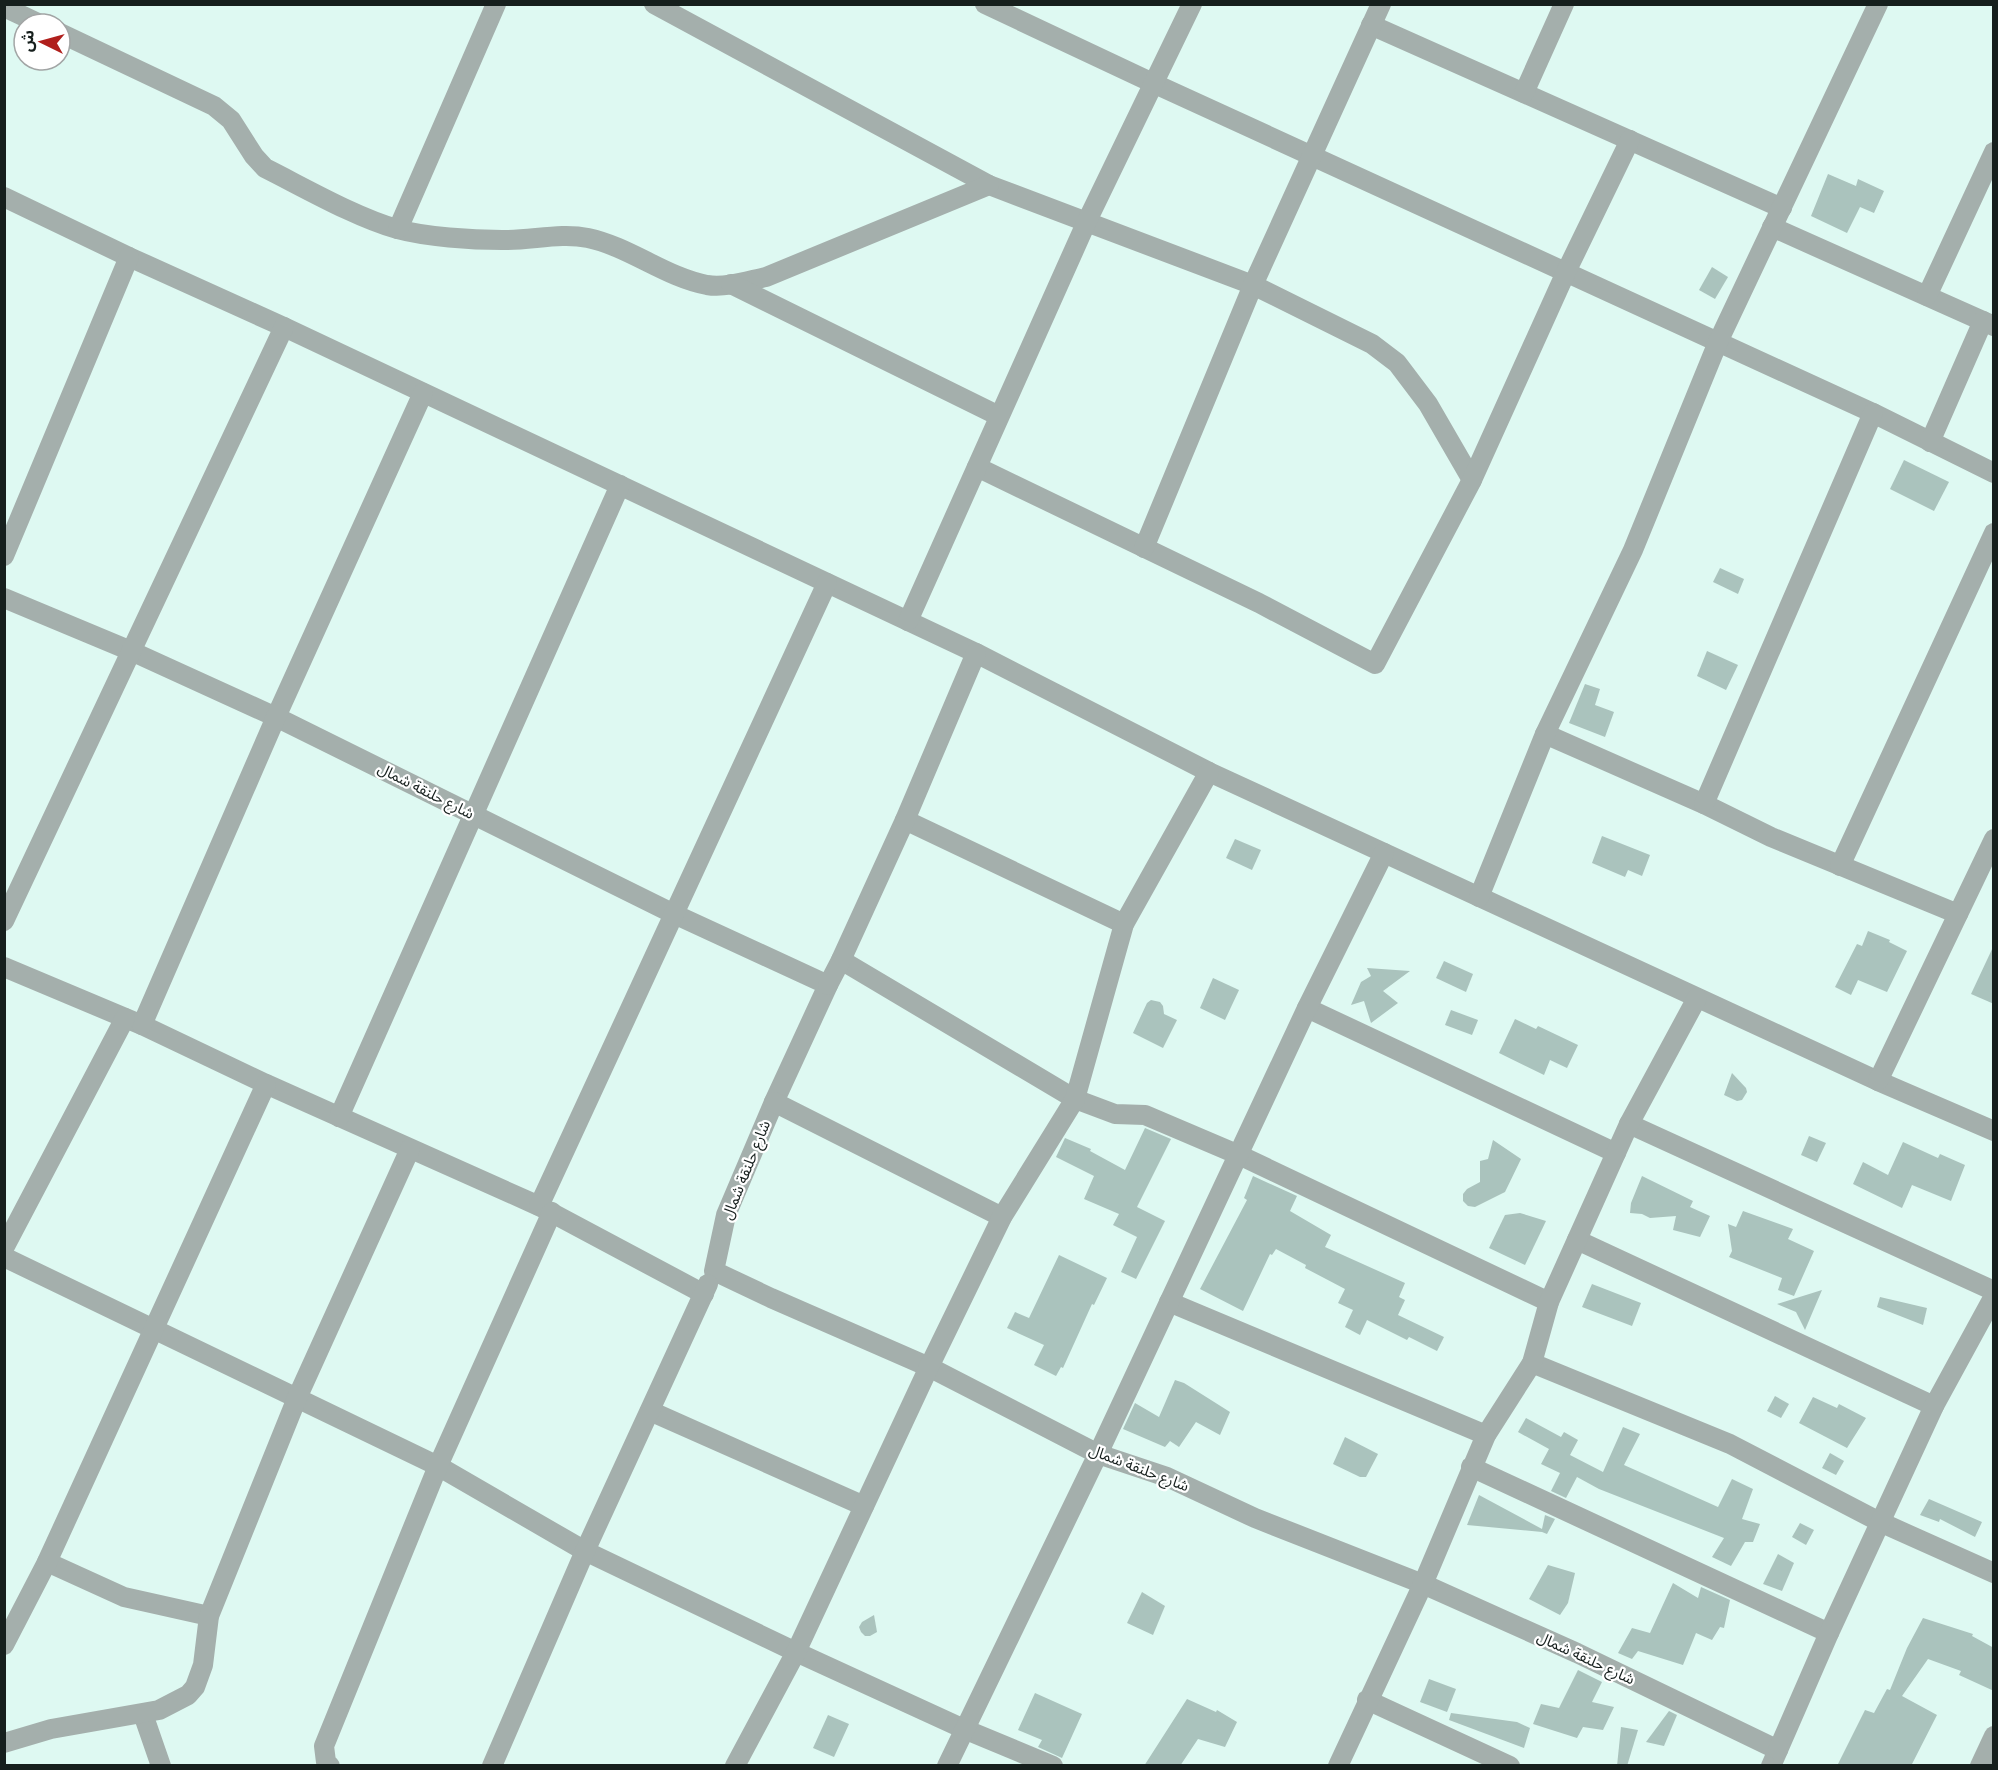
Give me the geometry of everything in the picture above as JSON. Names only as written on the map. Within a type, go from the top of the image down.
[{"type":"street","points":[[398,229],[496,4]]},
{"type":"street","points":[[654,4],[989,185],[1253,285],[1372,344],[1397,363],[1428,404],[1472,480]]},
{"type":"street","points":[[986,4],[1155,84],[1873,413],[1994,473]]},
{"type":"street","points":[[908,621],[1087,221],[1192,4]]},
{"type":"street","points":[[1144,548],[1253,285],[1381,4]]},
{"type":"street","points":[[1524,93],[1564,4]]},
{"type":"street","points":[[1479,897],[1545,734],[1633,550],[1718,342],[1878,4]]},
{"type":"street","points":[[1371,25],[1782,208]]},
{"type":"street","points":[[72,39],[214,106],[231,120],[254,156],[265,168],[375,222],[419,234],[502,241],[564,236],[585,237],[606,242],[682,277],[708,285],[731,284],[783,271],[989,185]]},
{"type":"street","points":[[977,467],[1287,618],[1375,664],[1472,480],[1566,272],[1630,140]]},
{"type":"street","points":[[1927,296],[1994,152]]},
{"type":"street","points":[[4,197],[976,653],[1209,772],[1878,1082],[1994,1131]]},
{"type":"street","points":[[1772,227],[1988,323],[1930,442]]},
{"type":"street","points":[[4,556],[129,257]]},
{"type":"street","points":[[731,284],[999,416]]},
{"type":"street","points":[[4,921],[284,327]]},
{"type":"street","points":[[4,1248],[134,1022],[423,393]]},
{"type":"street","points":[[1704,804],[1873,413]]},
{"type":"street","points":[[339,1117],[620,485]]},
{"type":"street","points":[[1840,866],[1994,533]]},
{"type":"street","points":[[330,1766],[326,1762],[324,1746],[545,1209],[674,914],[827,583]]},
{"type":"street","name":"شارع حلنقة شمال","points":[[4,598],[131,651],[276,717],[674,914],[828,986],[774,1102],[726,1215],[714,1270],[771,1298],[928,1367],[1098,1454],[1167,1477],[1255,1518],[1422,1584],[1577,1653],[1774,1758]]},
{"type":"street","points":[[828,986],[904,820],[976,653]]},
{"type":"street","points":[[1545,734],[1704,804],[1771,837],[1958,915]]},
{"type":"street","points":[[735,1766],[796,1652],[928,1367],[1002,1217],[1075,1099],[1124,924],[1209,772]]},
{"type":"street","points":[[904,820],[1124,924]]},
{"type":"street","points":[[1878,1082],[1994,839]]},
{"type":"street","points":[[947,1766],[1098,1454],[1307,1008],[1383,853]]},
{"type":"street","points":[[841,960],[1075,1099],[1115,1113],[1145,1115],[1239,1155],[1549,1302]]},
{"type":"street","points":[[4,967],[134,1022],[545,1209],[704,1294]]},
{"type":"street","points":[[1338,1766],[1422,1584],[1471,1467],[1486,1436],[1532,1363],[1549,1302],[1629,1124],[1697,998]]},
{"type":"street","points":[[1307,1008],[1616,1153]]},
{"type":"street","points":[[4,1645],[47,1562],[266,1084]]},
{"type":"street","points":[[774,1102],[1002,1217]]},
{"type":"street","points":[[1629,1124],[1994,1291]]},
{"type":"street","points":[[4,1743],[51,1729],[144,1714],[188,1695],[195,1687],[203,1665],[209,1616],[297,1398],[411,1149]]},
{"type":"street","points":[[1577,1240],[1934,1406]]},
{"type":"street","points":[[4,1257],[438,1466],[585,1551],[796,1652],[964,1729],[1053,1766]]},
{"type":"street","points":[[492,1766],[585,1551],[714,1270]]},
{"type":"street","points":[[1774,1758],[1828,1633],[1934,1406],[1994,1296]]},
{"type":"street","points":[[1169,1302],[1486,1436]]},
{"type":"street","points":[[1532,1363],[1730,1444],[1880,1522],[1994,1573]]},
{"type":"street","points":[[650,1411],[864,1506]]},
{"type":"street","points":[[1471,1467],[1828,1633]]},
{"type":"street","points":[[47,1562],[124,1597],[209,1616]]},
{"type":"street","points":[[1367,1700],[1510,1766]]},
{"type":"street","points":[[144,1714],[161,1766]]},
{"type":"street","points":[[1980,1766],[1994,1736]]},
{"type":"building","points":[[1828,174],[1856,186],[1858,179],[1884,191],[1874,213],[1860,207],[1847,233],[1811,216]]},
{"type":"building","points":[[1712,267],[1728,277],[1715,299],[1699,290]]},
{"type":"building","points":[[1904,460],[1949,482],[1934,511],[1890,489]]},
{"type":"building","points":[[1720,568],[1744,579],[1738,594],[1713,582]]},
{"type":"building","points":[[1707,651],[1738,665],[1726,690],[1697,676]]},
{"type":"building","points":[[1585,684],[1600,689],[1595,705],[1614,712],[1605,737],[1569,723]]},
{"type":"building","points":[[1602,836],[1650,855],[1642,876],[1628,870],[1625,877],[1592,863]]},
{"type":"building","points":[[1235,839],[1261,850],[1252,870],[1226,858]]},
{"type":"building","points":[[1868,931],[1890,940],[1889,942],[1907,951],[1887,992],[1858,980],[1851,995],[1835,987],[1857,944],[1862,946]]},
{"type":"building","points":[[1994,945],[1994,1004],[1971,994]]},
{"type":"building","points":[[1444,961],[1473,974],[1466,992],[1436,978]]},
{"type":"building","points":[[1367,968],[1410,971],[1383,991],[1398,1003],[1371,1023],[1364,1001],[1351,1005],[1361,982],[1371,976]]},
{"type":"building","points":[[1213,978],[1239,990],[1225,1020],[1200,1008]]},
{"type":"building","points":[[1151,1000],[1160,1002],[1164,1014],[1177,1020],[1163,1048],[1133,1033],[1147,1003]]},
{"type":"building","points":[[1451,1010],[1478,1020],[1472,1035],[1445,1025]]},
{"type":"building","points":[[1515,1019],[1536,1029],[1538,1026],[1578,1045],[1567,1068],[1550,1060],[1544,1075],[1499,1053]]},
{"type":"building","points":[[1732,1073],[1746,1088],[1747,1092],[1742,1100],[1737,1101],[1724,1095]]},
{"type":"building","points":[[1145,1128],[1171,1139],[1137,1207],[1165,1221],[1136,1279],[1121,1272],[1137,1237],[1113,1225],[1119,1214],[1084,1199],[1094,1176],[1056,1157],[1065,1138],[1091,1149],[1090,1151],[1125,1170]]},
{"type":"building","points":[[1809,1136],[1826,1143],[1817,1162],[1801,1155]]},
{"type":"building","points":[[1493,1140],[1521,1159],[1505,1192],[1475,1207],[1468,1206],[1463,1201],[1463,1194],[1480,1182],[1480,1161],[1488,1159]]},
{"type":"building","points":[[1903,1142],[1938,1158],[1940,1154],[1965,1165],[1951,1201],[1912,1185],[1902,1208],[1853,1184],[1863,1162],[1888,1175]]},
{"type":"building","points":[[1253,1176],[1297,1196],[1290,1211],[1331,1235],[1325,1247],[1405,1283],[1399,1297],[1405,1300],[1398,1315],[1444,1337],[1437,1351],[1409,1337],[1407,1340],[1367,1320],[1360,1335],[1345,1327],[1353,1310],[1338,1303],[1345,1289],[1305,1268],[1306,1265],[1276,1249],[1272,1255],[1270,1254],[1243,1311],[1200,1289],[1247,1200],[1244,1198]]},
{"type":"building","points":[[1642,1176],[1693,1201],[1690,1207],[1710,1216],[1700,1237],[1673,1230],[1676,1216],[1650,1218],[1642,1214],[1630,1213],[1631,1203]]},
{"type":"building","points":[[1743,1211],[1793,1229],[1788,1239],[1814,1251],[1794,1296],[1778,1290],[1782,1278],[1729,1257],[1732,1251],[1728,1224],[1736,1227]]},
{"type":"building","points":[[1520,1213],[1546,1221],[1525,1265],[1489,1248],[1505,1215]]},
{"type":"building","points":[[1059,1255],[1107,1278],[1094,1305],[1092,1304],[1063,1368],[1061,1367],[1056,1376],[1034,1365],[1044,1345],[1007,1328],[1015,1312],[1029,1318]]},
{"type":"building","points":[[1592,1284],[1641,1303],[1632,1326],[1582,1307]]},
{"type":"building","points":[[1822,1290],[1805,1330],[1796,1312],[1777,1304]]},
{"type":"building","points":[[1880,1297],[1927,1308],[1923,1325],[1877,1307]]},
{"type":"building","points":[[1175,1380],[1184,1383],[1230,1412],[1220,1435],[1196,1422],[1179,1447],[1170,1441],[1165,1447],[1123,1429],[1135,1403],[1159,1417]]},
{"type":"building","points":[[1775,1396],[1789,1404],[1781,1418],[1767,1411]]},
{"type":"building","points":[[1813,1397],[1837,1408],[1839,1404],[1866,1418],[1847,1448],[1799,1423]]},
{"type":"building","points":[[1526,1418],[1561,1437],[1564,1432],[1578,1440],[1570,1455],[1603,1472],[1623,1427],[1640,1434],[1624,1465],[1718,1507],[1732,1479],[1753,1489],[1742,1519],[1760,1524],[1753,1542],[1745,1542],[1731,1566],[1712,1557],[1724,1538],[1599,1489],[1577,1477],[1566,1498],[1551,1491],[1560,1473],[1541,1464],[1549,1449],[1518,1432]]},
{"type":"building","points":[[1345,1437],[1378,1454],[1366,1477],[1360,1477],[1333,1464]]},
{"type":"building","points":[[1830,1453],[1844,1461],[1836,1475],[1822,1468]]},
{"type":"building","points":[[1479,1495],[1542,1529],[1545,1515],[1555,1519],[1547,1534],[1467,1525]]},
{"type":"building","points":[[1929,1499],[1982,1522],[1975,1537],[1940,1519],[1939,1522],[1920,1515]]},
{"type":"building","points":[[1800,1523],[1814,1530],[1806,1545],[1792,1537]]},
{"type":"building","points":[[1778,1554],[1794,1563],[1782,1591],[1763,1584]]},
{"type":"building","points":[[1548,1565],[1575,1573],[1568,1603],[1560,1615],[1529,1599]]},
{"type":"building","points":[[1673,1583],[1698,1598],[1701,1587],[1730,1600],[1724,1628],[1720,1627],[1712,1640],[1696,1633],[1683,1665],[1638,1651],[1632,1659],[1618,1653],[1632,1628],[1650,1633]]},
{"type":"building","points":[[1142,1592],[1165,1606],[1153,1635],[1127,1623]]},
{"type":"building","points":[[874,1615],[877,1632],[865,1636],[859,1627],[862,1622]]},
{"type":"building","points":[[1923,1618],[1973,1634],[1972,1636],[1994,1648],[1994,1691],[1959,1675],[1961,1671],[1928,1659],[1902,1696],[1937,1715],[1911,1766],[1837,1766],[1865,1710],[1874,1713],[1887,1689],[1890,1690],[1907,1648]]},
{"type":"building","points":[[1578,1670],[1602,1682],[1592,1702],[1614,1707],[1603,1730],[1583,1727],[1577,1738],[1533,1724],[1541,1704],[1559,1708]]},
{"type":"building","points":[[1429,1679],[1456,1689],[1447,1712],[1420,1702]]},
{"type":"building","points":[[1035,1693],[1082,1714],[1062,1758],[1038,1747],[1042,1740],[1018,1730]]},
{"type":"building","points":[[1187,1699],[1216,1712],[1217,1710],[1237,1722],[1225,1747],[1198,1739],[1180,1766],[1144,1766]]},
{"type":"building","points":[[1669,1711],[1677,1715],[1664,1746],[1646,1742]]},
{"type":"building","points":[[1451,1713],[1517,1722],[1530,1728],[1524,1748],[1449,1720]]},
{"type":"building","points":[[828,1715],[849,1724],[834,1757],[813,1748]]},
{"type":"building","points":[[1621,1727],[1638,1730],[1627,1766],[1617,1766]]}]
